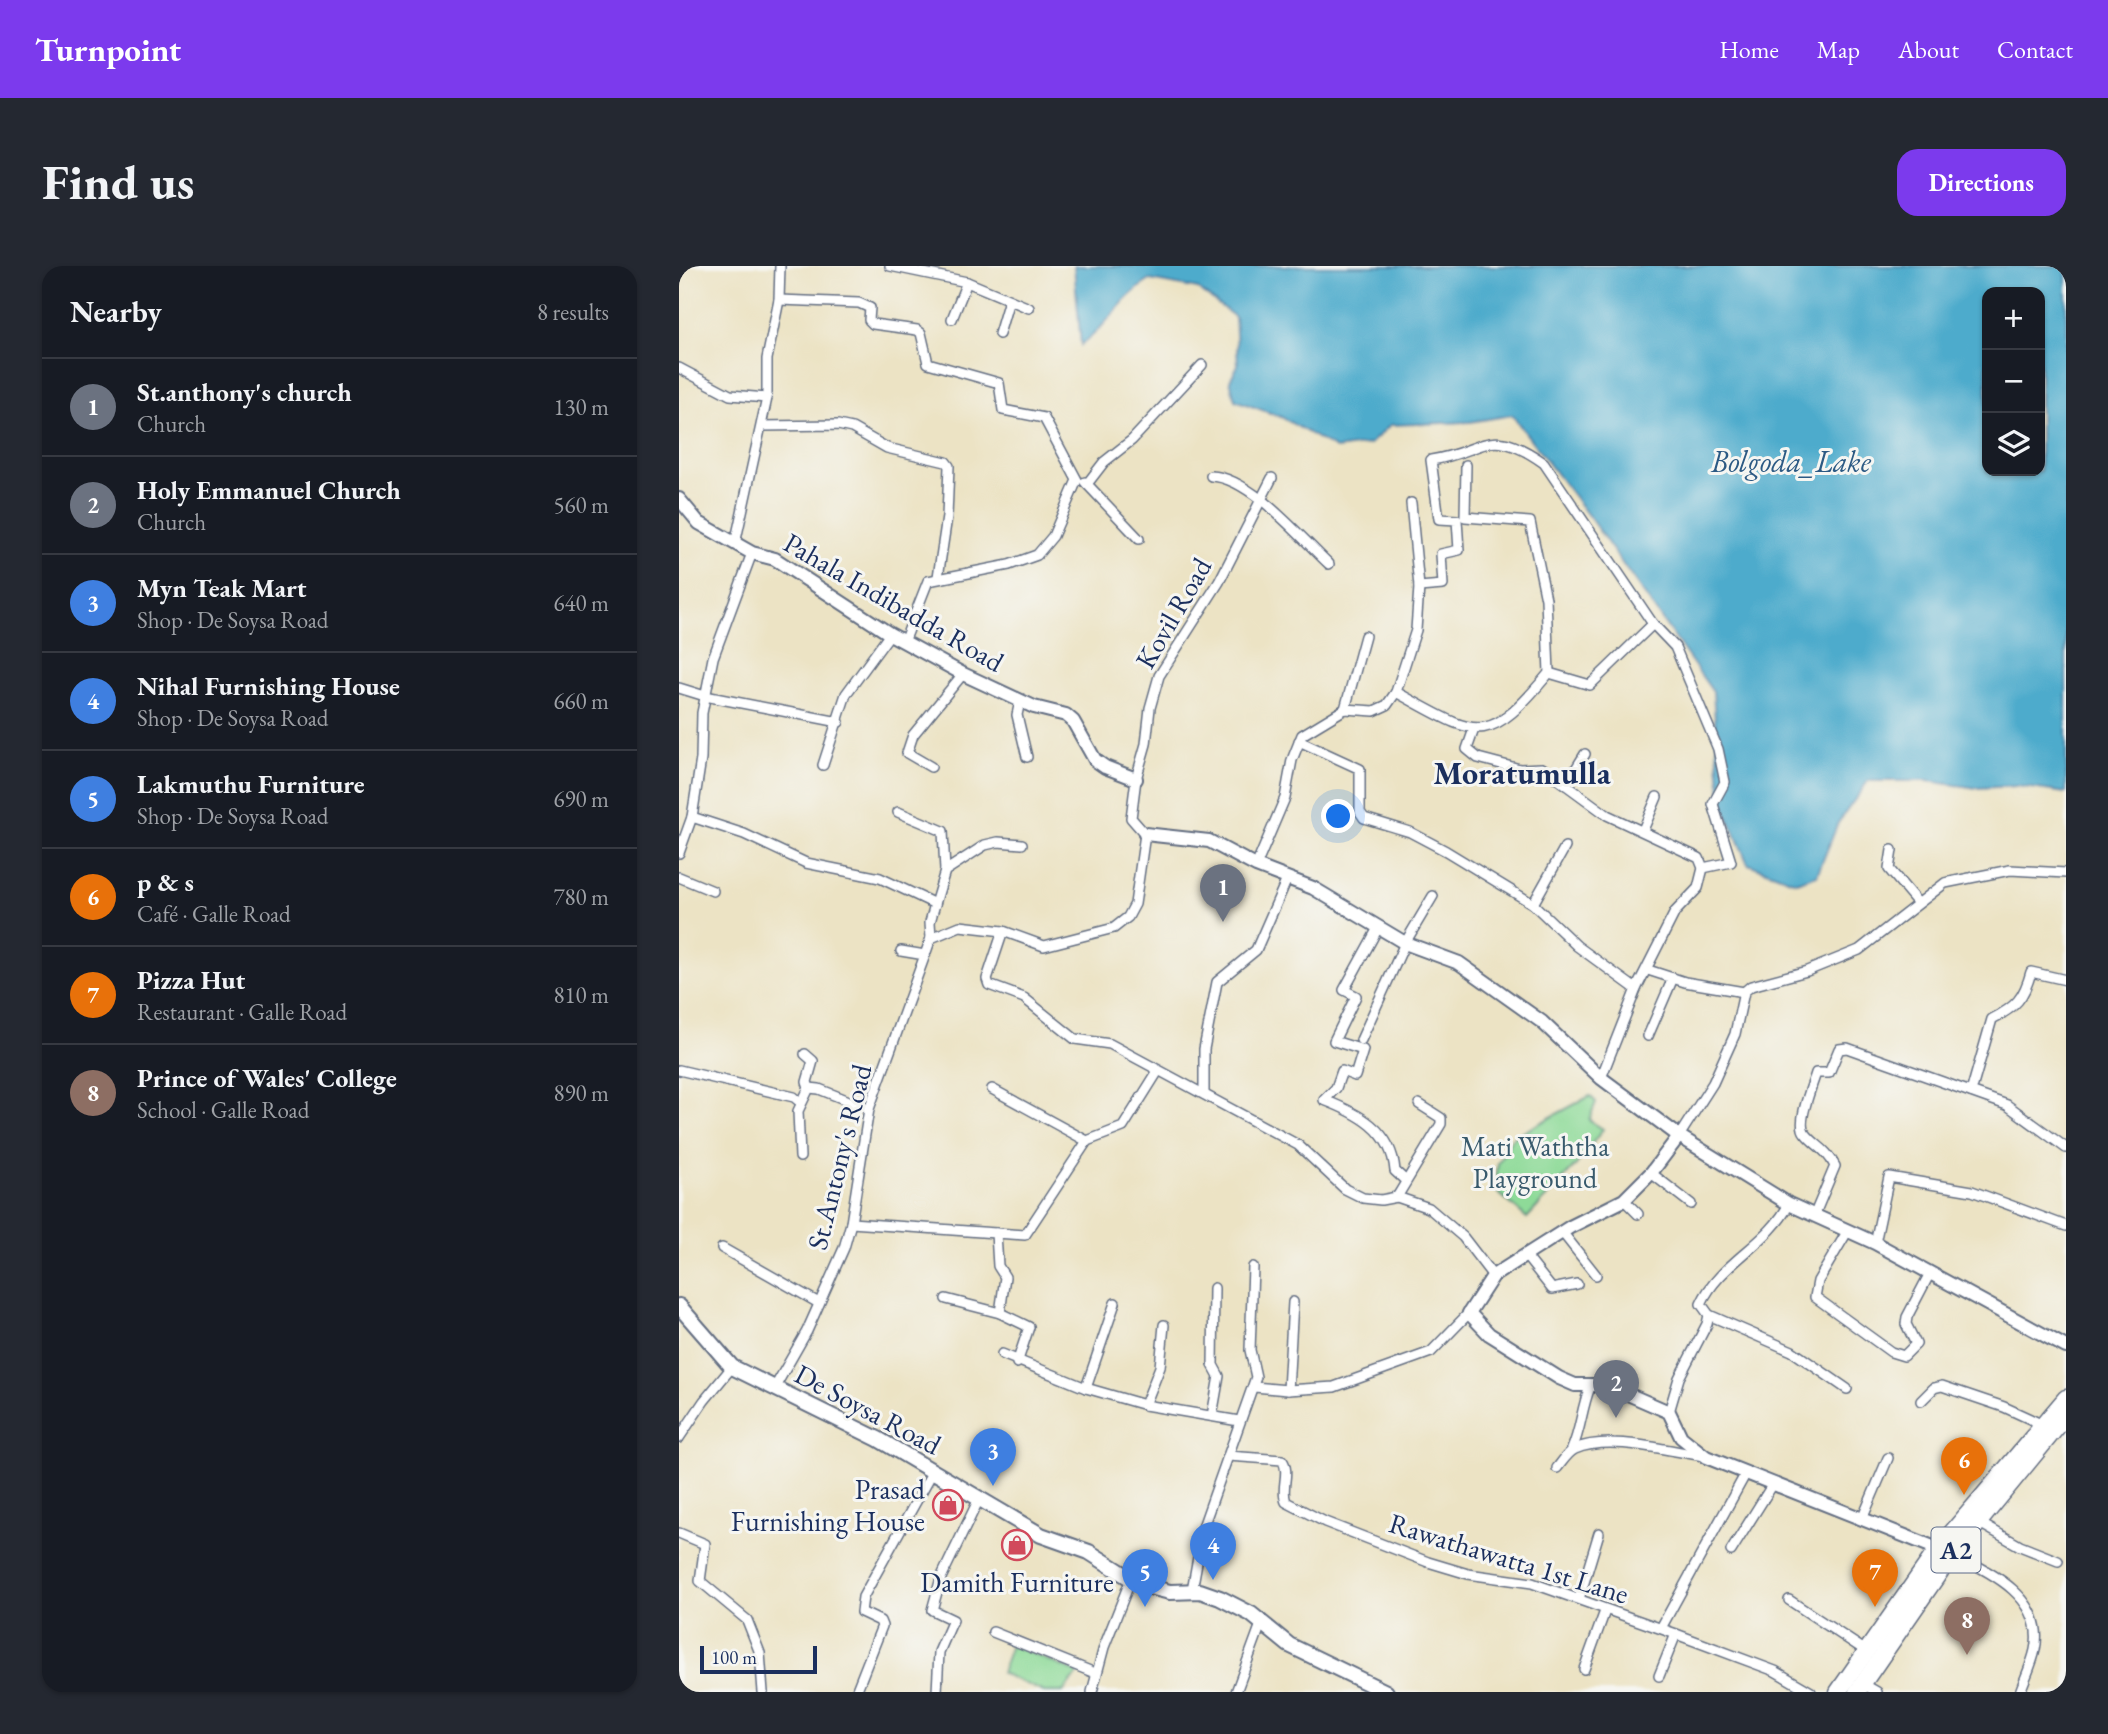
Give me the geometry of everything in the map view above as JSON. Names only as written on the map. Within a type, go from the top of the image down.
[{"type":"highway","name":"A2","points":[[1838,1692],[1937,1550],[2041,1424],[2066,1398]]},
{"type":"highway","name":"A2","points":[[1865,1689],[1953,1554],[2066,1416]]},
{"type":"main road","name":"De Soysa Road","points":[[679,1307],[732,1367],[775,1387],[803,1405],[878,1439],[1041,1535],[1089,1552],[1152,1588],[1192,1590],[1220,1598],[1289,1645],[1386,1692]]},
{"type":"street","points":[[735,544],[767,398],[767,359],[779,300],[780,266]]},
{"type":"street","points":[[890,266],[967,282],[1029,308]]},
{"type":"street","points":[[952,319],[967,282]]},
{"type":"street","points":[[779,300],[859,303],[870,308],[869,320],[873,324],[917,330],[921,333],[928,363],[999,383],[1003,410],[1044,418],[1077,480],[1087,484],[1139,539]]},
{"type":"street","points":[[999,334],[1009,300]]},
{"type":"street","points":[[1087,484],[1104,462],[1132,440],[1202,365]]},
{"type":"street","points":[[679,368],[730,395],[767,398]]},
{"type":"street","points":[[762,426],[838,425],[852,428],[887,448],[946,462],[949,466],[947,517],[938,577]]},
{"type":"street","points":[[1419,587],[1443,585],[1441,554],[1459,550],[1457,520],[1439,519],[1431,460],[1450,457],[1494,440],[1519,446],[1544,463],[1653,624],[1675,647],[1718,749],[1725,782],[1713,804],[1731,862],[1703,868]]},
{"type":"street","points":[[1396,692],[1458,725],[1474,729],[1503,722],[1516,712],[1549,673],[1546,599],[1530,522],[1465,517],[1466,465]]},
{"type":"street","points":[[1211,476],[1228,479],[1261,500],[1329,564]]},
{"type":"street","name":"Kovil Road","points":[[1136,779],[1146,744],[1150,708],[1160,676],[1219,582],[1272,478]]},
{"type":"street","points":[[904,642],[928,580],[969,574],[1037,555],[1053,536],[1077,480]]},
{"type":"street","name":"Pahala Indibadda Road","points":[[679,499],[699,523],[752,553],[775,559],[904,642],[1020,701],[1066,715],[1073,721],[1095,760],[1136,779]]},
{"type":"street","points":[[1256,866],[1286,798],[1302,735],[1345,709],[1374,711],[1387,705],[1396,692],[1412,648],[1419,587],[1411,503]]},
{"type":"street","points":[[679,853],[692,817],[701,759],[705,696],[713,657],[752,553]]},
{"type":"street","points":[[1549,673],[1590,685],[1653,624]]},
{"type":"street","points":[[823,765],[846,694],[890,634]]},
{"type":"street","points":[[1345,709],[1366,636]]},
{"type":"street","points":[[931,767],[907,753],[913,735],[963,674]]},
{"type":"street","points":[[679,688],[705,696],[839,722]]},
{"type":"street","points":[[1020,701],[1017,715],[1027,757]]},
{"type":"street","points":[[1474,729],[1468,749],[1478,758],[1520,769],[1542,768],[1607,815],[1699,858],[1703,868],[1698,888],[1675,912],[1648,970],[1636,989],[1601,1078]]},
{"type":"street","points":[[1299,741],[1360,769],[1360,812],[1364,818],[1410,832],[1533,904],[1577,946],[1636,989]]},
{"type":"street","points":[[1566,785],[1585,754]]},
{"type":"street","points":[[1136,779],[1131,818],[1145,834],[1209,841],[1256,866],[1314,888],[1405,943],[1459,964],[1542,1022],[1601,1078],[1679,1136],[1789,1204],[1875,1243],[2066,1346]]},
{"type":"street","points":[[1643,830],[1657,797]]},
{"type":"street","points":[[898,812],[943,831],[945,871],[930,922],[931,938],[925,955],[901,951]]},
{"type":"street","points":[[692,817],[744,834],[806,863],[880,878],[935,904]]},
{"type":"street","points":[[931,938],[960,926],[1003,931],[1044,946],[1114,928],[1128,917],[1135,904],[1145,834]]},
{"type":"street","points":[[945,871],[985,845],[998,842],[1022,844]]},
{"type":"street","points":[[1533,904],[1565,847]]},
{"type":"street","points":[[1892,850],[1889,869],[1917,902]]},
{"type":"street","points":[[1254,1387],[1288,1390],[1334,1387],[1431,1352],[1469,1313],[1493,1276],[1562,1232],[1624,1200],[1651,1173],[1713,1083],[1735,1034],[1744,992],[1751,986],[1807,971],[1859,950],[1917,902],[1945,883],[1983,873],[2010,870],[2066,873]]},
{"type":"street","points":[[679,877],[713,891]]},
{"type":"street","points":[[1204,1094],[1204,1049],[1217,982],[1257,950],[1287,879]]},
{"type":"street","points":[[1361,1040],[1405,943],[1433,896]]},
{"type":"street","points":[[1378,928],[1344,990],[1356,996],[1334,1041],[1363,1050],[1355,1076],[1342,1071],[1336,1088],[1324,1100],[1362,1117],[1379,1130],[1395,1161],[1395,1171],[1406,1181]]},
{"type":"street","points":[[1003,931],[986,979],[989,985],[1024,998],[1075,1039],[1110,1044],[1298,1145],[1345,1189],[1363,1198],[1381,1200],[1397,1197],[1429,1208],[1449,1222],[1493,1276]]},
{"type":"street","name":"St.Antony's Road","points":[[775,1387],[807,1331],[817,1302],[844,1248],[851,1223],[869,1110],[925,955]]},
{"type":"street","points":[[1648,970],[1673,978],[1744,992]]},
{"type":"street","points":[[1971,1092],[1992,1019],[2015,1008],[2026,993],[2031,972],[2066,980]]},
{"type":"street","points":[[1648,1036],[1673,978]]},
{"type":"street","points":[[1814,1216],[1835,1166],[1826,1150],[1805,1133],[1802,1127],[1805,1107],[1816,1073],[1829,1073],[1839,1049],[1846,1048],[2007,1105],[2066,1147]]},
{"type":"street","points":[[800,1157],[797,1126],[800,1102],[809,1088],[808,1079],[813,1062],[805,1054]]},
{"type":"street","points":[[679,1070],[794,1097],[800,1102]]},
{"type":"street","points":[[851,1223],[1025,1235],[1087,1141],[1123,1127],[1158,1071]]},
{"type":"street","points":[[809,1088],[819,1088],[869,1110]]},
{"type":"street","points":[[992,1089],[1087,1141]]},
{"type":"street","points":[[1397,1197],[1441,1124],[1441,1118],[1419,1104]]},
{"type":"street","points":[[1651,1173],[1691,1204]]},
{"type":"street","points":[[1875,1243],[1889,1177],[1972,1191],[2066,1226]]},
{"type":"street","points":[[1624,1200],[1638,1214]]},
{"type":"street","points":[[1789,1204],[1776,1224],[1708,1289],[1701,1304],[1709,1315],[1792,1351],[1847,1389]]},
{"type":"street","points":[[1847,1231],[1818,1281],[1815,1297],[1891,1352],[1905,1356],[1916,1344],[1906,1324],[1907,1317],[1930,1273]]},
{"type":"street","points":[[1562,1232],[1596,1275]]},
{"type":"street","points":[[996,1233],[998,1266],[1005,1277],[1000,1313]]},
{"type":"street","points":[[722,1248],[817,1302]]},
{"type":"street","points":[[1525,1255],[1552,1289],[1577,1284]]},
{"type":"street","points":[[1192,1590],[1204,1524],[1256,1377],[1250,1350],[1253,1267]]},
{"type":"street","points":[[1212,1416],[1219,1376],[1213,1365],[1214,1288]]},
{"type":"street","points":[[946,1300],[1000,1313],[1029,1326],[1017,1363]]},
{"type":"street","points":[[1288,1390],[1293,1301]]},
{"type":"street","points":[[1086,1388],[1115,1303]]},
{"type":"street","points":[[1469,1313],[1489,1334],[1559,1378],[1590,1387],[1607,1385],[1669,1412],[1681,1437],[1706,1457]]},
{"type":"street","points":[[1669,1412],[1679,1378],[1709,1315]]},
{"type":"street","points":[[1146,1405],[1160,1367],[1164,1325]]},
{"type":"street","points":[[1002,1354],[1017,1363],[1086,1388],[1146,1405],[1239,1422]]},
{"type":"street","points":[[679,1438],[732,1367]]},
{"type":"street","points":[[1557,1468],[1572,1449],[1579,1433],[1580,1413],[1590,1387]]},
{"type":"street","points":[[1921,1401],[1934,1388],[1942,1387],[2004,1406],[2041,1424]]},
{"type":"street","points":[[1572,1449],[1594,1444],[1630,1445],[1706,1457],[1863,1517],[1975,1564],[2024,1598],[2036,1624],[2035,1649],[2021,1692]]},
{"type":"street","name":"Rawathawatta 1st Lane","points":[[1228,1456],[1282,1460],[1287,1468],[1283,1492],[1286,1502],[1337,1526],[1448,1569],[1532,1583],[1579,1599],[1605,1611],[1661,1628],[1775,1671],[1811,1692]]},
{"type":"street","points":[[1863,1517],[1888,1458]]},
{"type":"street","points":[[856,1692],[882,1626],[880,1621],[861,1612],[863,1597],[933,1471]]},
{"type":"street","points":[[1661,1628],[1745,1474]]},
{"type":"street","points":[[1731,1551],[1773,1484]]},
{"type":"street","points":[[937,1692],[939,1652],[953,1620],[932,1610],[941,1578],[979,1499]]},
{"type":"street","points":[[1978,1522],[2020,1546],[2058,1561]]},
{"type":"street","points":[[679,1533],[705,1544],[700,1581],[747,1619],[760,1653],[763,1692]]},
{"type":"street","points":[[1579,1599],[1599,1533]]},
{"type":"street","points":[[1092,1692],[1095,1672],[1131,1578]]},
{"type":"street","points":[[1789,1600],[1866,1651]]},
{"type":"street","points":[[1584,1669],[1605,1611]]},
{"type":"street","points":[[1236,1692],[1261,1624]]},
{"type":"street","points":[[993,1632],[1095,1672]]},
{"type":"street","points":[[1659,1676],[1676,1634]]},
{"type":"green space","name":"Mati Waththa Playground","points":[[1590,1096],[1596,1102],[1589,1120],[1603,1129],[1576,1165],[1527,1218],[1495,1190],[1498,1163],[1512,1138]]},
{"type":"green space","points":[[1011,1645],[1078,1673],[1063,1692],[1044,1692],[1001,1673]]},
{"type":"water","name":"Bolgoda_Lake","points":[[1074,266],[2066,266],[2066,793],[2017,786],[1977,788],[1927,781],[1868,781],[1838,823],[1817,875],[1796,882],[1748,864],[1721,801],[1713,692],[1590,518],[1512,415],[1470,422],[1390,425],[1370,444],[1336,449],[1281,417],[1235,400],[1230,380],[1238,365],[1235,317],[1198,289],[1150,280],[1131,295],[1081,345]]},
{"type":"place","name":"St.anthony's church","points":[[1223,922]]},
{"type":"place","name":"Holy Emmanuel Church","points":[[1616,1418]]},
{"type":"place","name":"Myn Teak Mart","points":[[993,1486]]},
{"type":"place","name":"p & s","points":[[1964,1495]]},
{"type":"place","name":"Prasad Furnishing House","points":[[948,1505]]},
{"type":"place","name":"Damith Furniture","points":[[1017,1545]]},
{"type":"place","name":"Nihal Furnishing House","points":[[1213,1580]]},
{"type":"place","name":"Lakmuthu Furniture","points":[[1145,1607]]},
{"type":"place","name":"Pizza Hut","points":[[1875,1607]]},
{"type":"place","name":"Prince of Wales' College","points":[[1967,1655]]},
{"type":"district","name":"Moratumulla","points":[[1522,773]]}]
